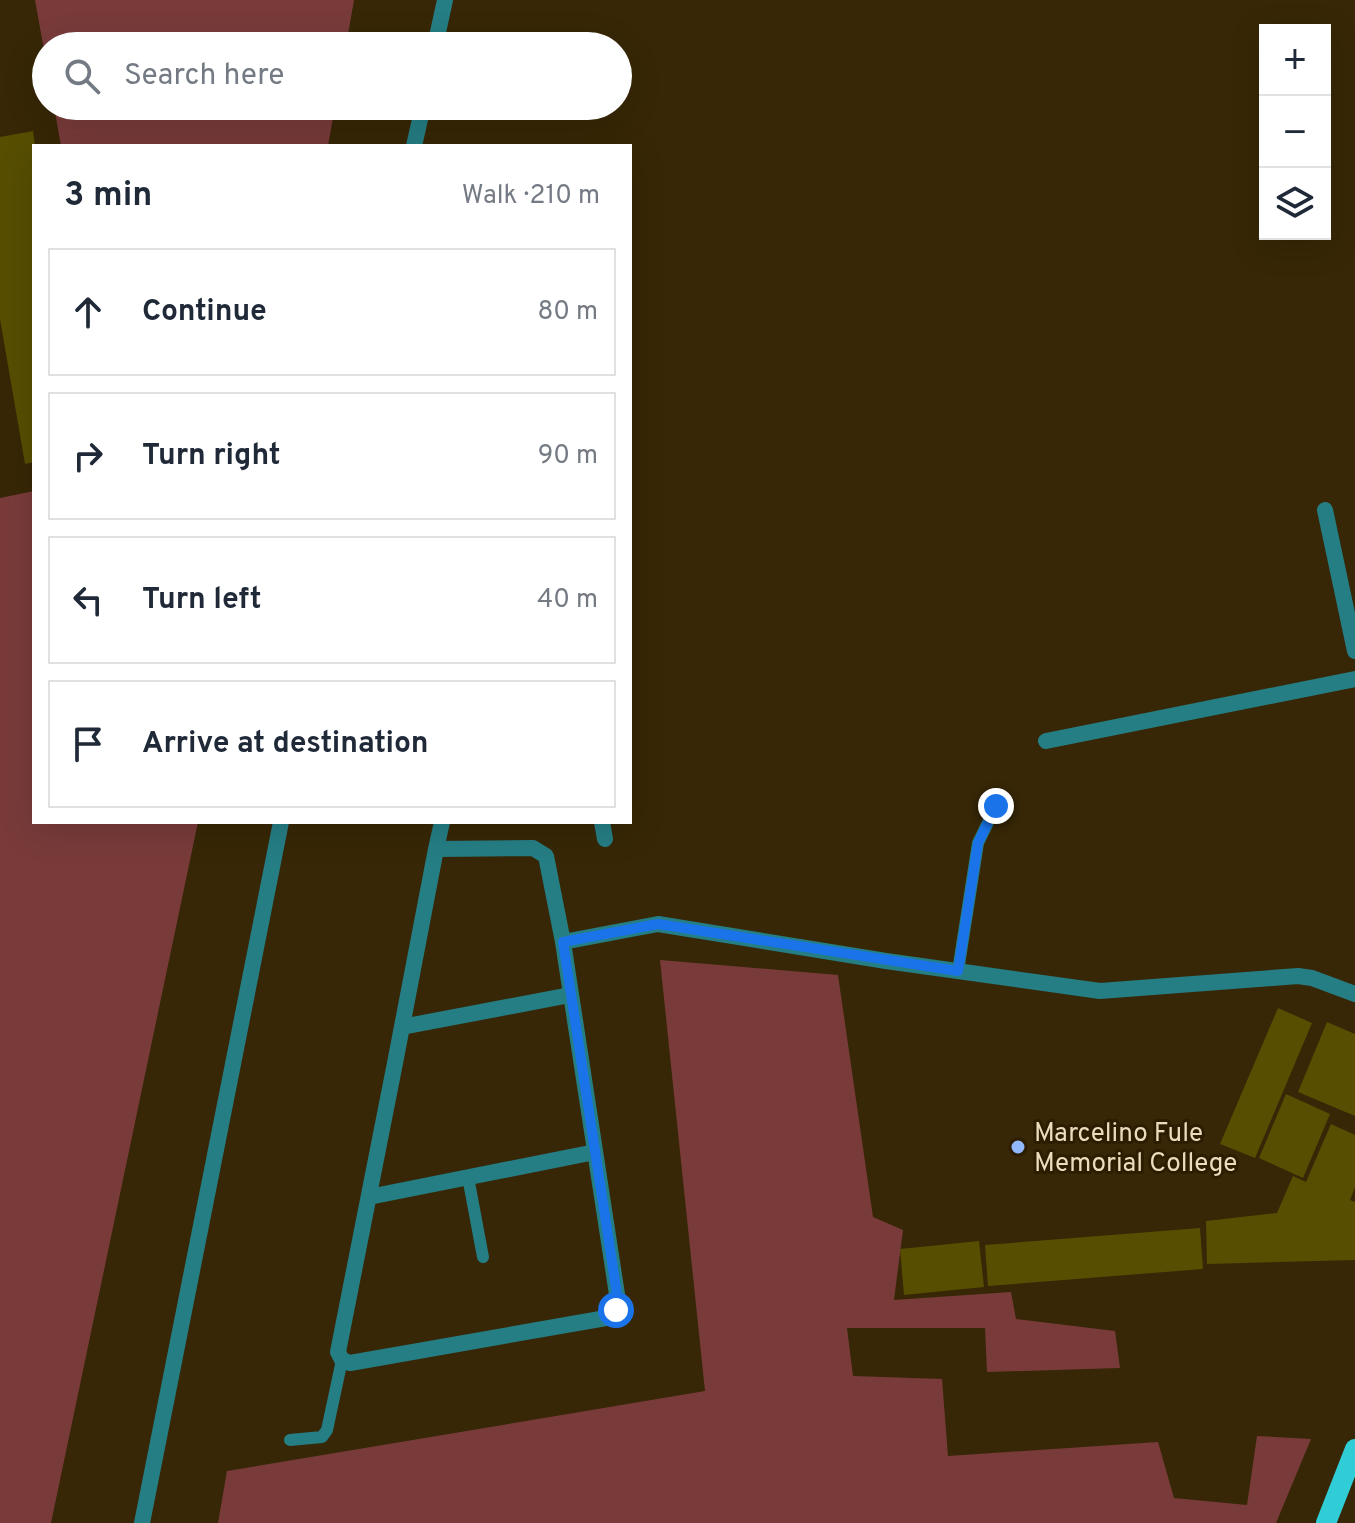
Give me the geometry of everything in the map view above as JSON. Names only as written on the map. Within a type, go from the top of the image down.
[{"type":"main road","points":[[1326,1523],[1355,1449]]},
{"type":"street","points":[[438,32],[445,0]]},
{"type":"street","points":[[414,144],[420,120]]},
{"type":"street","points":[[1325,510],[1355,651]]},
{"type":"street","points":[[1046,741],[1355,679]]},
{"type":"street","points":[[142,1523],[281,824]]},
{"type":"street","points":[[436,849],[533,848],[546,856],[563,942],[618,1301],[616,1310],[606,1318],[350,1363],[342,1360],[338,1352],[436,849],[442,824]]},
{"type":"street","points":[[602,824],[605,839]]},
{"type":"street","points":[[563,942],[658,924],[1100,991],[1298,976],[1355,994]]},
{"type":"street","points":[[402,1027],[570,995]]},
{"type":"street","points":[[369,1197],[595,1152]]},
{"type":"lane","points":[[958,971],[978,843],[996,806]]},
{"type":"lane","points":[[468,1177],[483,1257]]},
{"type":"lane","points":[[290,1440],[322,1437],[327,1430],[342,1360]]},
{"type":"shaded area","points":[[35,0],[354,0],[348,32],[41,32]]},
{"type":"shaded area","points":[[56,120],[333,120],[328,144],[61,144]]},
{"type":"shaded area","points":[[32,491],[32,824],[198,824],[51,1523],[0,1523],[0,498]]},
{"type":"shaded area","points":[[660,960],[838,975],[873,1217],[903,1230],[894,1300],[1011,1292],[1016,1319],[1115,1331],[1120,1368],[987,1372],[985,1328],[847,1328],[853,1376],[942,1379],[948,1456],[1158,1442],[1174,1498],[1247,1505],[1257,1436],[1311,1439],[1276,1523],[218,1523],[227,1471],[705,1391]]},
{"type":"building","points":[[33,131],[35,144],[32,144],[32,462],[25,464],[0,319],[0,137]]},
{"type":"building","points":[[1278,1008],[1312,1023],[1255,1158],[1220,1144]]},
{"type":"building","points":[[1327,1022],[1355,1034],[1355,1116],[1298,1092]]},
{"type":"building","points":[[1286,1094],[1330,1114],[1303,1178],[1259,1158]]},
{"type":"building","points":[[1331,1124],[1355,1135],[1355,1187],[1350,1200],[1355,1202],[1355,1260],[1207,1264],[1206,1221],[1277,1213],[1293,1176],[1306,1182]]},
{"type":"building","points":[[1200,1228],[1203,1269],[988,1286],[985,1245]]},
{"type":"building","points":[[979,1241],[984,1287],[904,1295],[900,1249]]},
{"type":"place","name":"Marcelino Fule Memorial College","points":[[1018,1147]]},
{"type":"route","points":[[616,1310],[618,1301],[563,942],[658,924],[958,971],[978,843],[996,806]]}]
